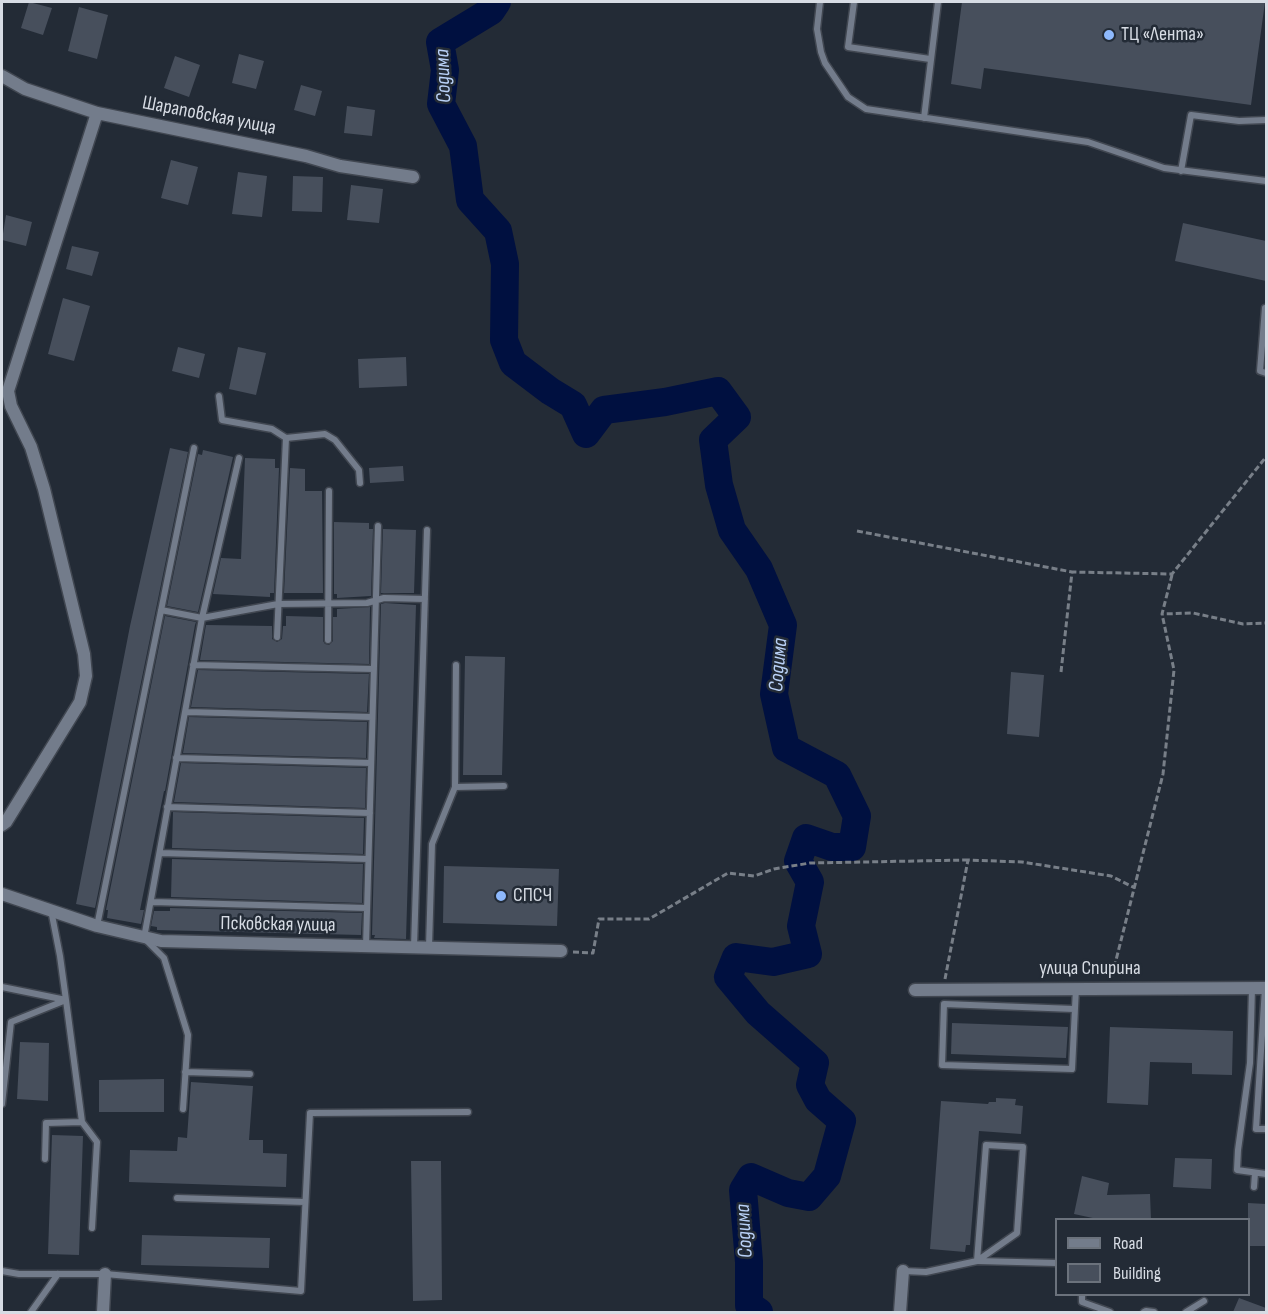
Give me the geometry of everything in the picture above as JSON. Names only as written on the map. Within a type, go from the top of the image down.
[{"type":"street","name":"Шараповская улица","points":[[2,76],[25,89],[97,113],[306,156],[340,166],[413,177]]},
{"type":"street","points":[[2,825],[80,702],[86,676],[84,654],[44,489],[31,447],[5,391],[97,113]]},
{"type":"street","name":"Псковская улица","points":[[2,894],[97,926],[161,941],[561,951]]},
{"type":"street","name":"улица Спирина","points":[[915,990],[1261,988]]},
{"type":"street","points":[[900,1312],[903,1271]]},
{"type":"street","points":[[103,1312],[105,1274]]},
{"type":"lane","points":[[820,2],[817,29],[821,52],[832,75],[848,97],[866,110],[1088,142],[1164,168],[1266,182]]},
{"type":"lane","points":[[854,2],[848,47],[930,58]]},
{"type":"lane","points":[[924,118],[938,2]]},
{"type":"lane","points":[[1181,171],[1191,115],[1239,121],[1266,120]]},
{"type":"lane","points":[[1265,308],[1260,371],[1266,373]]},
{"type":"lane","points":[[219,396],[222,420],[272,429],[285,438],[325,434],[335,440],[359,470],[360,483]]},
{"type":"lane","points":[[277,637],[285,438]]},
{"type":"lane","points":[[97,926],[194,448]]},
{"type":"lane","points":[[183,1109],[188,1035],[164,958],[144,938],[176,758],[187,712],[202,618],[239,458]]},
{"type":"lane","points":[[328,640],[329,491]]},
{"type":"lane","points":[[366,946],[378,526]]},
{"type":"lane","points":[[414,947],[427,530]]},
{"type":"lane","points":[[161,610],[202,618],[278,603],[368,603],[384,598],[425,599]]},
{"type":"lane","points":[[429,948],[432,844],[455,787],[456,664]]},
{"type":"lane","points":[[193,665],[374,669]]},
{"type":"lane","points":[[187,712],[372,717]]},
{"type":"lane","points":[[176,758],[371,763]]},
{"type":"lane","points":[[455,787],[504,786]]},
{"type":"lane","points":[[167,807],[369,813]]},
{"type":"lane","points":[[160,853],[368,859]]},
{"type":"lane","points":[[152,902],[367,908]]},
{"type":"lane","points":[[51,910],[60,956],[82,1122],[97,1142],[92,1228]]},
{"type":"lane","points":[[2,987],[66,1000]]},
{"type":"lane","points":[[942,991],[944,1004],[942,1065],[1071,1069],[1076,988]]},
{"type":"lane","points":[[1261,988],[1256,1129],[1266,1129]]},
{"type":"lane","points":[[1261,988],[1238,1150],[1238,1170],[1266,1174]]},
{"type":"lane","points":[[2,1104],[11,1022],[66,1000]]},
{"type":"lane","points":[[944,1004],[1074,1009]]},
{"type":"lane","points":[[185,1072],[250,1074]]},
{"type":"lane","points":[[2,1271],[19,1274],[105,1274],[301,1291],[310,1113],[468,1112]]},
{"type":"lane","points":[[45,1159],[46,1123],[82,1122]]},
{"type":"lane","points":[[986,1144],[1023,1147],[1017,1233],[977,1261],[986,1144]]},
{"type":"lane","points":[[1254,1186],[1255,1173]]},
{"type":"lane","points":[[177,1198],[305,1202]]},
{"type":"lane","points":[[903,1271],[927,1272],[977,1261],[1055,1263]]},
{"type":"lane","points":[[32,1312],[58,1274]]},
{"type":"lane","points":[[1082,1296],[1082,1302],[1110,1312]]},
{"type":"lane","points":[[1186,1312],[1204,1301]]},
{"type":"lane","points":[[1144,1312],[1154,1312]]},
{"type":"path","points":[[1109,988],[1163,774],[1174,670],[1162,614],[1172,574],[1266,457]]},
{"type":"path","points":[[857,531],[1072,572],[1172,574]]},
{"type":"path","points":[[1061,672],[1072,572]]},
{"type":"path","points":[[1162,614],[1193,613],[1243,624],[1266,623]]},
{"type":"path","points":[[561,951],[593,953],[599,919],[649,919],[728,873],[754,876],[774,869],[810,863],[968,860],[1022,862],[1111,876],[1135,888]]},
{"type":"path","points":[[942,991],[968,860]]},
{"type":"building","points":[[29,2],[52,8],[43,35],[21,28]]},
{"type":"building","name":"ТЦ «Лента»","points":[[962,2],[1265,2],[1251,105],[984,68],[981,89],[951,84]]},
{"type":"building","points":[[79,7],[108,15],[97,59],[68,51]]},
{"type":"building","points":[[239,54],[264,61],[256,89],[232,83]]},
{"type":"building","points":[[175,56],[200,65],[189,97],[164,88]]},
{"type":"building","points":[[301,85],[322,91],[315,116],[294,110]]},
{"type":"building","points":[[347,106],[375,110],[372,136],[344,133]]},
{"type":"building","points":[[171,160],[198,167],[188,205],[161,198]]},
{"type":"building","points":[[238,172],[267,176],[262,217],[232,214]]},
{"type":"building","points":[[293,176],[323,177],[322,212],[292,211]]},
{"type":"building","points":[[351,185],[383,189],[379,223],[347,220]]},
{"type":"building","points":[[6,215],[32,222],[26,246],[2,240]]},
{"type":"building","points":[[1183,223],[1266,241],[1266,281],[1175,261]]},
{"type":"building","points":[[72,246],[99,252],[92,276],[66,269]]},
{"type":"building","points":[[63,298],[90,306],[74,361],[48,354]]},
{"type":"building","points":[[178,347],[205,354],[199,378],[172,371]]},
{"type":"building","points":[[238,347],[266,353],[256,395],[229,389]]},
{"type":"building","points":[[406,357],[407,386],[359,388],[358,359]]},
{"type":"building","points":[[170,448],[188,452],[95,908],[76,904],[130,626]]},
{"type":"building","points":[[203,450],[233,457],[198,612],[167,606],[198,454],[202,455]]},
{"type":"building","points":[[245,458],[275,459],[275,468],[279,468],[274,593],[270,593],[270,597],[213,594],[221,558],[241,559]]},
{"type":"building","points":[[403,466],[404,481],[370,483],[369,468]]},
{"type":"building","points":[[290,468],[305,469],[305,491],[322,491],[323,593],[284,593]]},
{"type":"building","points":[[334,522],[369,523],[369,529],[373,529],[371,596],[337,598],[337,594],[334,594]]},
{"type":"building","points":[[383,529],[416,530],[414,593],[381,593]]},
{"type":"building","points":[[381,604],[416,605],[406,939],[374,938],[375,935],[372,935]]},
{"type":"building","points":[[370,607],[369,664],[200,660],[206,625],[272,626],[272,639],[277,642],[282,639],[286,616],[323,617],[323,641],[329,645],[333,641],[333,617],[337,617],[337,609]]},
{"type":"building","points":[[165,616],[196,622],[165,791],[140,910],[144,910],[141,924],[107,918],[108,910],[106,910]]},
{"type":"building","points":[[465,656],[505,657],[502,775],[463,775]]},
{"type":"building","points":[[198,670],[369,674],[367,712],[191,707]]},
{"type":"building","points":[[1011,672],[1044,675],[1039,737],[1007,734]]},
{"type":"building","points":[[189,717],[367,722],[366,758],[183,753]]},
{"type":"building","points":[[181,763],[366,768],[365,808],[174,802]]},
{"type":"building","points":[[173,812],[364,818],[363,854],[172,848]]},
{"type":"building","points":[[172,859],[363,864],[362,903],[171,897]]},
{"type":"building","name":"СПСЧ","points":[[444,866],[559,869],[557,926],[443,923]]},
{"type":"building","points":[[170,908],[362,913],[361,935],[157,930],[157,927],[151,926],[154,911],[170,911]]},
{"type":"building","points":[[952,1023],[1068,1027],[1066,1058],[951,1054]]},
{"type":"building","points":[[1110,1027],[1233,1031],[1232,1075],[1192,1074],[1192,1063],[1150,1062],[1148,1105],[1107,1103]]},
{"type":"building","points":[[20,1042],[49,1043],[48,1101],[17,1099]]},
{"type":"building","points":[[164,1079],[164,1112],[99,1112],[99,1080]]},
{"type":"building","points":[[191,1082],[253,1086],[249,1140],[263,1140],[263,1153],[287,1154],[286,1187],[129,1182],[130,1150],[177,1151],[178,1137],[187,1138]]},
{"type":"building","points":[[996,1098],[1016,1099],[1015,1105],[1023,1106],[1021,1134],[979,1131],[970,1245],[966,1245],[965,1252],[930,1249],[941,1101],[988,1104],[996,1102]]},
{"type":"building","points":[[52,1135],[83,1136],[79,1255],[48,1254]]},
{"type":"building","points":[[1175,1158],[1212,1159],[1211,1189],[1173,1187]]},
{"type":"building","points":[[411,1161],[441,1161],[442,1300],[413,1301]]},
{"type":"building","points":[[1082,1176],[1109,1183],[1107,1195],[1150,1194],[1151,1218],[1093,1218],[1074,1214]]},
{"type":"building","points":[[1248,1203],[1266,1204],[1266,1246],[1250,1246],[1250,1218],[1248,1218]]},
{"type":"building","points":[[142,1235],[270,1238],[269,1268],[141,1265]]},
{"type":"building","points":[[1239,1298],[1266,1308],[1266,1312],[1233,1312]]},
{"type":"waterway","name":"Содима","points":[[497,2],[491,11],[440,42],[445,70],[441,104],[463,146],[470,200],[498,231],[505,264],[504,340],[513,363],[573,405],[586,434],[604,410],[665,402],[718,391],[737,417],[713,440],[719,485],[732,530],[759,569],[783,625],[774,694],[786,748],[837,775],[857,816],[852,847],[832,847],[806,838],[798,861],[810,882],[801,926],[808,954],[773,962],[736,957],[728,977],[758,1013],[815,1063],[810,1085],[818,1100],[842,1121],[827,1176],[809,1197],[788,1193],[751,1177],[743,1190],[749,1262],[749,1305],[759,1312]]},
{"type":"place","name":"ТЦ «Лента»","points":[[1109,35]]},
{"type":"place","name":"СПСЧ","points":[[501,896]]}]
